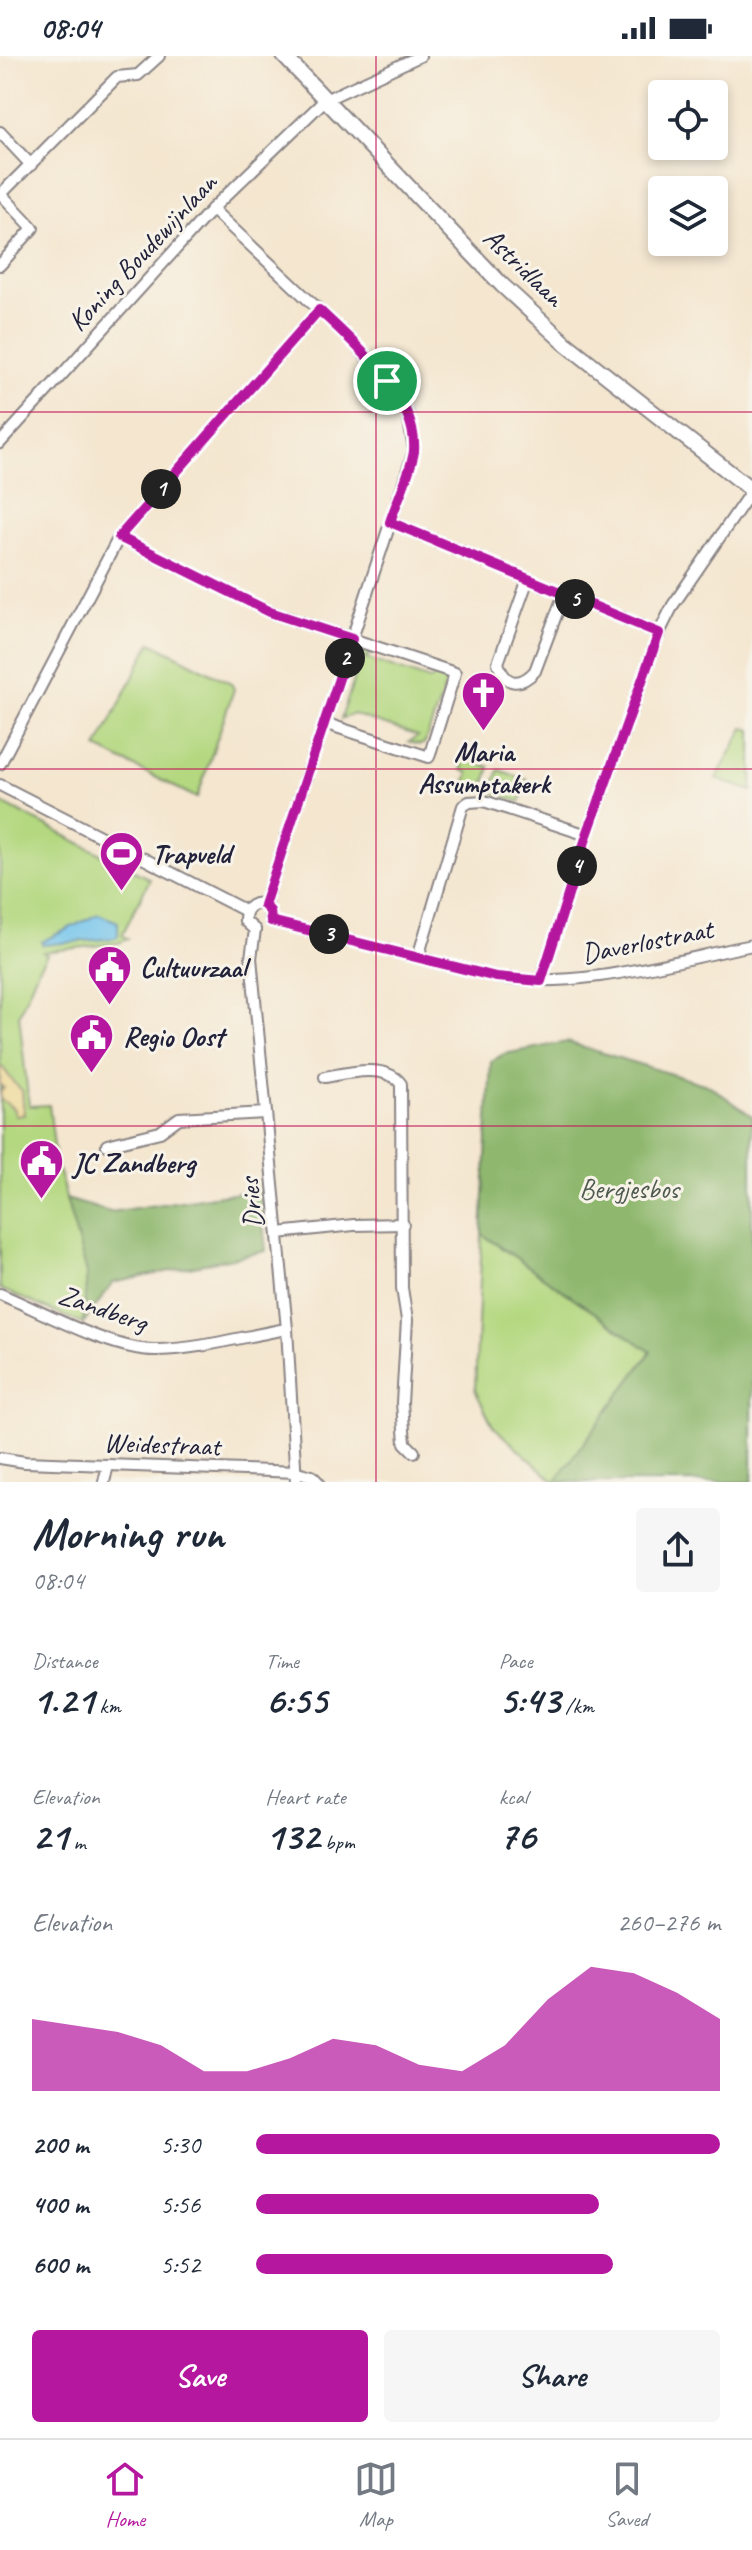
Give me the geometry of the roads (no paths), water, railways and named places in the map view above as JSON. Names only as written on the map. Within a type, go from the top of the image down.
[{"type":"main road","name":"Astridlaan","points":[[284,56],[502,285],[565,343],[752,490]]},
{"type":"street","points":[[0,265],[33,228],[1,194],[117,77],[138,75],[159,56]]},
{"type":"street","name":"Koning Boudewijnlaan","points":[[0,443],[212,209],[325,100],[420,56]]},
{"type":"street","points":[[0,132],[31,165]]},
{"type":"street","points":[[212,209],[352,341],[387,381],[408,414],[414,451],[264,905]]},
{"type":"street","points":[[0,764],[119,537],[319,310]]},
{"type":"street","points":[[541,981],[587,835],[659,633],[673,605],[752,490]]},
{"type":"street","points":[[390,522],[659,633]]},
{"type":"street","points":[[119,537],[270,612],[455,673],[429,757],[324,723]]},
{"type":"street","points":[[528,579],[498,663],[501,674],[509,682],[518,684],[535,671],[564,594]]},
{"type":"street","points":[[0,785],[246,911]]},
{"type":"street","points":[[418,957],[463,806],[469,802],[484,801],[587,835]]},
{"type":"street","points":[[251,905],[264,905],[270,911],[271,921],[265,928],[255,930],[245,921],[246,911],[251,905]]},
{"type":"street","name":"Daverlostraat","points":[[271,921],[496,977],[541,981],[583,979],[752,945]]},
{"type":"street","name":"Dries","points":[[255,930],[251,958],[287,1329],[296,1477]]},
{"type":"street","points":[[325,1077],[380,1072],[390,1074],[401,1084],[402,1288],[407,1320],[402,1403],[405,1443],[414,1452]]},
{"type":"street","points":[[107,1145],[160,1132],[179,1118],[265,1113]]},
{"type":"street","points":[[278,1233],[354,1225],[403,1224]]},
{"type":"street","name":"Zandberg","points":[[0,1294],[138,1349],[157,1351],[287,1329]]},
{"type":"street","name":"Weidestraat","points":[[0,1458],[25,1462],[312,1476],[318,1482]]},
{"type":"street","points":[[104,1482],[108,1465]]},
{"type":"water","points":[[98,914],[118,922],[118,936],[43,945],[41,942]]},
{"type":"place","name":"Maria Assumptakerk","points":[[484,733]]},
{"type":"place","name":"Trapveld","points":[[121,892]]},
{"type":"place","name":"Cultuurzaal","points":[[109,1006]]},
{"type":"place","name":"Regio Oost","points":[[92,1075]]},
{"type":"place","name":"JC Zandberg","points":[[42,1201]]},
{"type":"park label","name":"Bergjesbos","points":[[629,1188]]}]
